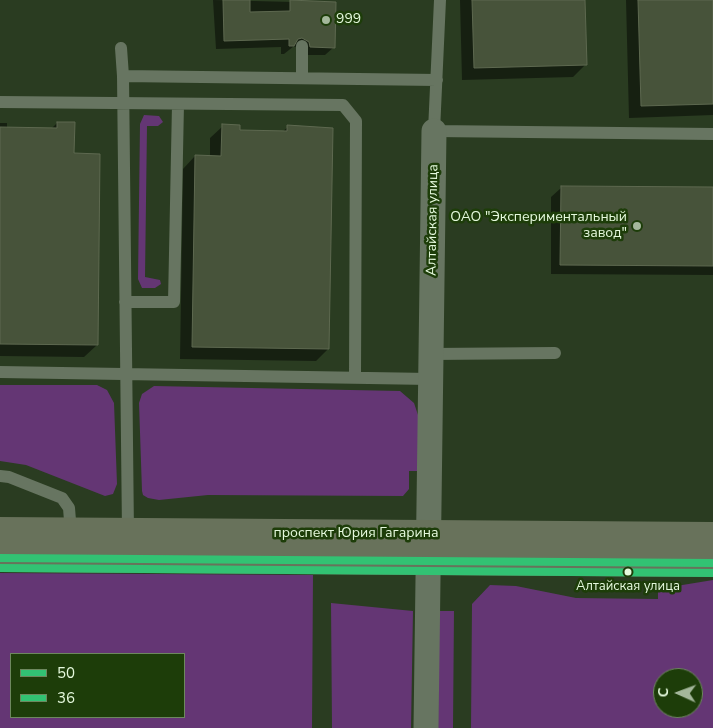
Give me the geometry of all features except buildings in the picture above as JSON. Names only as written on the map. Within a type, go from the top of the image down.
[{"type":"main road","name":"проспект Юрия Гагарина","points":[[0,531],[71,545]]},
{"type":"main road","name":"проспект Юрия Гагарина","points":[[0,558],[71,545],[128,545],[428,534],[713,536]]},
{"type":"main road","name":"проспект Юрия Гагарина","points":[[128,545],[427,562],[713,562]]},
{"type":"street","name":"Алтайская улица","points":[[426,728],[434,131]]},
{"type":"lane","points":[[440,0],[434,131],[713,134]]},
{"type":"lane","points":[[302,46],[302,77]]},
{"type":"lane","points":[[121,48],[124,76],[125,373],[128,545]]},
{"type":"lane","points":[[124,76],[437,80]]},
{"type":"lane","points":[[0,102],[342,105],[356,122],[355,376]]},
{"type":"lane","points":[[125,302],[174,302],[178,104]]},
{"type":"lane","points":[[431,354],[555,353]]},
{"type":"lane","points":[[0,372],[355,376],[430,379]]},
{"type":"lane","points":[[0,476],[10,476],[62,498],[69,508],[71,545]]},
{"type":"shaded area","points":[[144,115],[159,116],[163,122],[158,126],[147,126],[145,277],[160,280],[161,284],[155,288],[142,288],[138,279],[140,124]]},
{"type":"shaded area","points":[[0,385],[97,385],[107,390],[114,403],[117,484],[113,494],[105,496],[26,465],[0,461]]},
{"type":"shaded area","points":[[154,386],[400,391],[414,403],[419,418],[419,471],[409,471],[409,489],[403,496],[208,495],[159,500],[148,498],[143,495],[142,491],[139,403],[142,394]]},
{"type":"shaded area","points":[[0,573],[313,575],[312,728],[0,728]]},
{"type":"shaded area","points":[[713,580],[713,728],[471,728],[472,604],[490,585],[516,586],[576,598],[658,599],[658,589]]},
{"type":"shaded area","points":[[331,603],[413,611],[411,728],[332,728]]},
{"type":"shaded area","points":[[439,611],[454,611],[453,728],[438,728]]},
{"type":"transit line","name":"50","points":[[0,558],[713,563]]},
{"type":"transit line","name":"36","points":[[0,568],[713,573]]},
{"type":"place","name":"999","points":[[326,20]]},
{"type":"place","name":"ОАО \"Экспериментальный завод\"","points":[[637,226]]},
{"type":"place","name":"Алтайская улица","points":[[628,572]]}]
